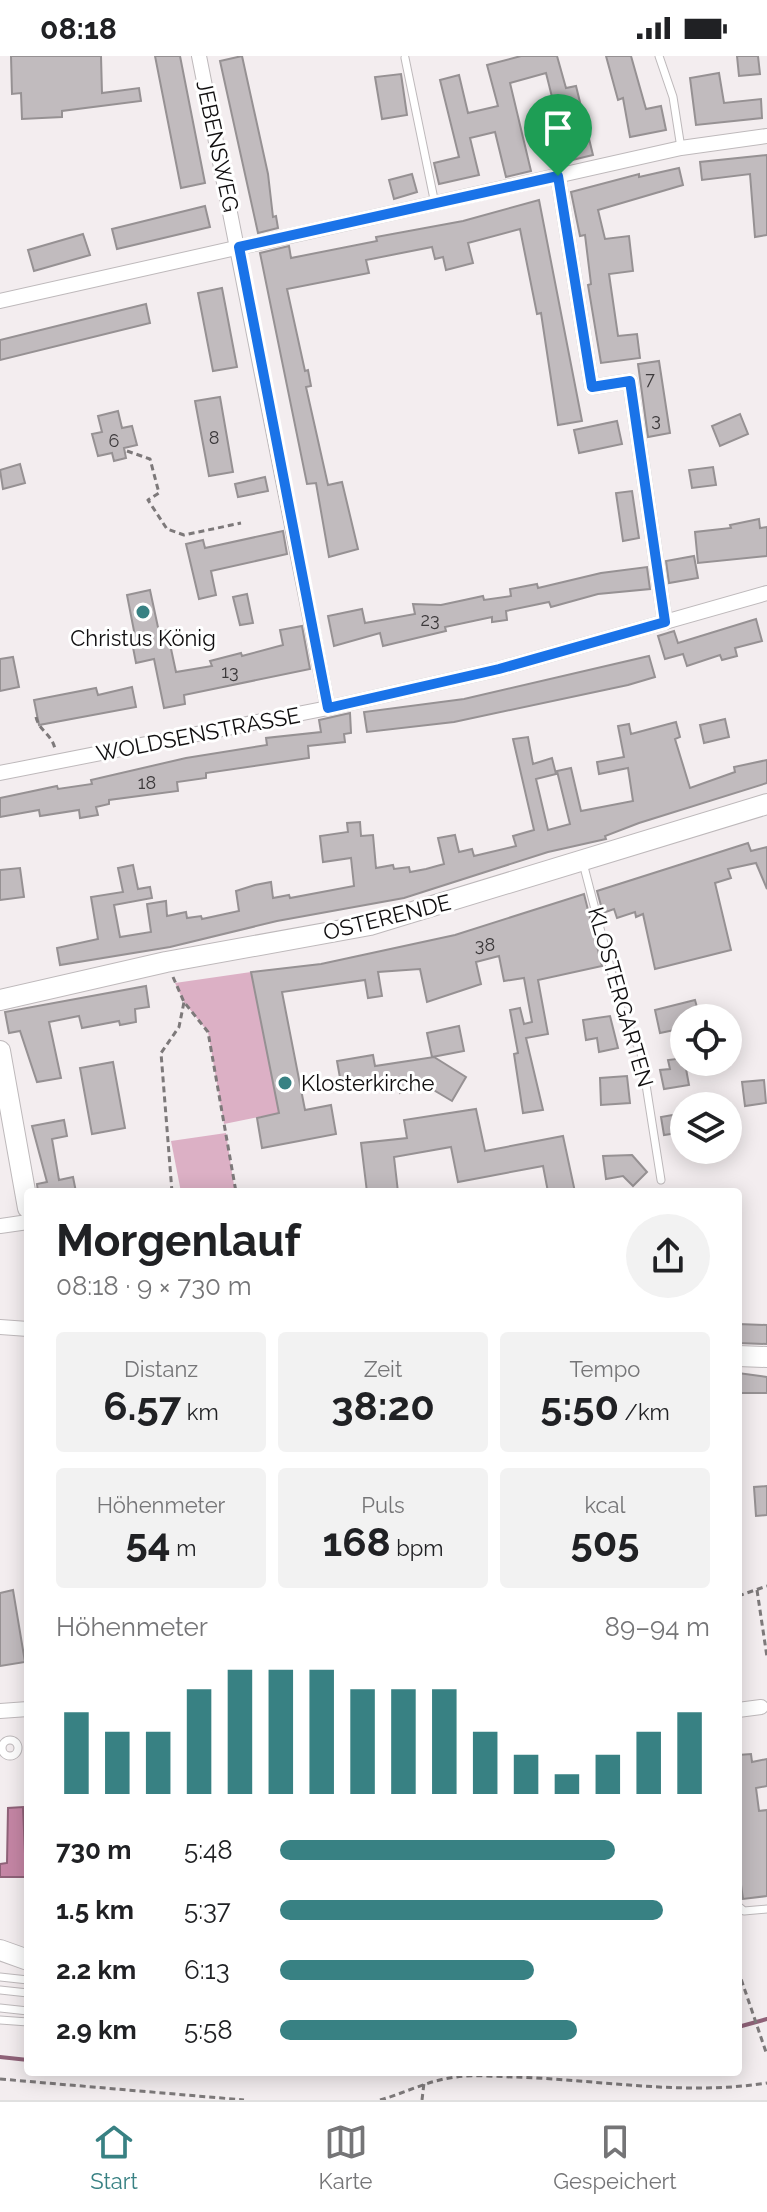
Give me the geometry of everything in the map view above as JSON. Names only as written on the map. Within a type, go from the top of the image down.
[{"type":"main road","name":"OSTERENDE","points":[[0,1000],[166,962],[370,925],[583,863],[767,804]]},
{"type":"main road","points":[[0,1051],[24,1188]]},
{"type":"main road","points":[[742,1356],[767,1357]]},
{"type":"main road","points":[[0,1950],[24,1949]]},
{"type":"main road","points":[[0,1950],[24,1959]]},
{"type":"street","name":"JEBENSWEG","points":[[199,56],[328,708]]},
{"type":"street","points":[[0,301],[681,148],[767,136]]},
{"type":"street","points":[[558,176],[592,387],[630,381],[665,622]]},
{"type":"street","name":"WOLDSENSTRASSE","points":[[0,773],[328,708],[499,669],[767,593]]},
{"type":"street","points":[[0,1226],[24,1223]]},
{"type":"street","points":[[0,1327],[24,1329]]},
{"type":"street","points":[[742,1709],[761,1707]]},
{"type":"street","points":[[0,1711],[24,1709]]},
{"type":"lane","points":[[659,56],[673,97],[681,148]]},
{"type":"lane","points":[[405,58],[435,204]]},
{"type":"lane","name":"KLOSTERGARTEN","points":[[583,863],[621,1009],[641,1053],[661,1180]]},
{"type":"lane","points":[[742,1909],[767,1909]]},
{"type":"lane","points":[[0,1977],[24,1980]]},
{"type":"lane","points":[[0,1990],[24,1993]]},
{"type":"lane","points":[[0,2008],[24,2011]]},
{"type":"lane","points":[[0,2020],[24,2022]]},
{"type":"path","points":[[127,451],[150,459],[159,493],[148,500],[167,529],[184,535],[241,523]]},
{"type":"path","points":[[36,717],[38,727],[54,742],[57,762]]},
{"type":"path","points":[[166,962],[184,1002],[208,1032],[235,1188]]},
{"type":"path","points":[[172,1188],[161,1053],[179,1027],[184,1002]]},
{"type":"path","points":[[742,1595],[767,1586]]},
{"type":"path","points":[[757,1590],[767,1657]]},
{"type":"path","points":[[742,1983],[767,2055]]},
{"type":"path","points":[[380,2100],[424,2083],[456,2077],[500,2077],[674,2089],[732,2089],[767,2083]]},
{"type":"path","points":[[0,2079],[244,2100]]},
{"type":"path","points":[[422,2100],[424,2083]]},
{"type":"shaded area","points":[[251,972],[279,1113],[224,1124],[208,1032],[184,1002],[175,983]]},
{"type":"shaded area","points":[[226,1133],[234,1188],[180,1188],[171,1141]]},
{"type":"shaded area","points":[[23,1807],[24,1877],[0,1877],[0,1864],[7,1863],[8,1808]]},
{"type":"building","points":[[11,56],[101,56],[102,93],[139,88],[141,101],[62,111],[62,117],[22,119],[21,93],[12,94]]},
{"type":"building","points":[[155,56],[180,56],[205,183],[181,188]]},
{"type":"building","points":[[242,56],[268,174],[273,217],[276,216],[278,228],[258,233],[220,61]]},
{"type":"building","points":[[521,56],[557,56],[566,88],[576,86],[593,155],[568,161],[546,73],[510,83],[531,171],[506,177],[495,132],[470,138],[479,175],[439,184],[434,163],[459,157],[440,80],[459,75],[468,113],[498,106],[487,65]]},
{"type":"building","points":[[606,56],[631,56],[646,109],[661,106],[666,130],[630,137],[623,98],[618,100]]},
{"type":"building","points":[[737,56],[758,56],[760,74],[739,76]]},
{"type":"building","points":[[719,73],[724,103],[761,99],[762,118],[696,125],[690,78]]},
{"type":"building","points":[[401,74],[407,115],[382,119],[375,77]]},
{"type":"building","points":[[767,155],[767,235],[755,237],[750,174],[702,180],[700,162]]},
{"type":"building","points":[[679,168],[683,185],[598,210],[605,239],[629,236],[633,271],[609,274],[618,336],[637,334],[640,358],[601,363],[588,285],[591,284],[585,235],[580,236],[571,192],[639,174],[639,177]]},
{"type":"building","points":[[412,174],[417,192],[394,199],[389,180]]},
{"type":"building","points":[[539,200],[582,421],[558,425],[541,313],[537,314],[520,229],[468,243],[473,263],[446,270],[443,257],[435,259],[432,247],[366,260],[369,273],[287,289],[305,371],[308,370],[311,386],[306,387],[328,485],[342,482],[358,549],[329,557],[316,483],[307,484],[260,253],[289,246],[291,258],[377,241],[376,237],[463,221]]},
{"type":"building","points":[[205,206],[210,227],[117,249],[112,229]]},
{"type":"building","points":[[83,234],[90,255],[34,271],[28,250]]},
{"type":"building","points":[[222,288],[237,367],[213,371],[198,293]]},
{"type":"building","points":[[146,304],[150,323],[0,360],[0,340]]},
{"type":"building","points":[[659,361],[670,433],[648,437],[638,364]]},
{"type":"building","points":[[220,397],[233,472],[209,476],[195,401]]},
{"type":"building","points":[[118,411],[122,428],[132,426],[137,445],[124,448],[126,458],[114,461],[112,453],[98,456],[92,434],[102,432],[98,416]]},
{"type":"building","points":[[740,414],[748,434],[720,446],[712,426]]},
{"type":"building","points":[[617,421],[622,444],[579,453],[574,430]]},
{"type":"building","points":[[20,464],[25,483],[3,489],[0,470]]},
{"type":"building","points":[[713,467],[716,485],[692,488],[689,470]]},
{"type":"building","points":[[265,477],[268,491],[238,497],[235,484]]},
{"type":"building","points":[[632,491],[639,538],[623,541],[616,493]]},
{"type":"building","points":[[759,519],[760,528],[767,527],[767,556],[698,563],[695,532],[731,528],[730,525]]},
{"type":"building","points":[[283,531],[287,554],[211,571],[216,595],[199,599],[186,544],[203,540],[205,548]]},
{"type":"building","points":[[694,556],[698,578],[669,583],[666,561]]},
{"type":"building","points":[[647,567],[650,589],[598,594],[551,607],[549,602],[506,611],[507,620],[492,622],[492,617],[445,627],[446,631],[383,646],[380,633],[334,646],[328,616],[362,609],[365,623],[415,614],[413,604],[441,605],[483,596],[484,600],[511,596],[510,589],[537,584],[538,588],[601,573]]},
{"type":"building","points":[[150,590],[159,632],[167,630],[176,672],[212,666],[210,661],[283,645],[280,630],[302,626],[310,669],[184,695],[185,704],[164,708],[154,659],[136,663],[131,637],[135,636],[127,595]]},
{"type":"building","points":[[247,594],[253,623],[240,625],[233,597]]},
{"type":"building","points":[[756,619],[762,641],[735,648],[737,656],[722,660],[720,655],[687,666],[683,654],[665,659],[658,636],[674,631],[678,643]]},
{"type":"building","points":[[649,656],[655,677],[628,685],[454,722],[367,732],[364,712],[464,699]]},
{"type":"building","points":[[13,657],[19,687],[0,691],[0,659]]},
{"type":"building","points":[[132,687],[136,707],[39,725],[34,700],[96,688],[98,695]]},
{"type":"building","points":[[350,713],[351,733],[344,734],[345,742],[308,746],[309,758],[206,773],[206,778],[177,782],[178,791],[109,800],[109,804],[96,807],[98,815],[80,818],[79,810],[40,816],[39,810],[0,817],[0,798],[57,786],[58,789],[92,784],[91,780],[186,758],[267,745],[266,738],[321,732],[319,720]]},
{"type":"building","points":[[725,719],[729,737],[704,743],[700,725]]},
{"type":"building","points":[[676,722],[680,737],[675,739],[690,788],[735,772],[734,767],[767,760],[767,783],[639,823],[605,836],[606,839],[548,852],[404,898],[277,921],[170,947],[60,965],[57,948],[98,939],[91,897],[123,892],[118,868],[133,865],[138,889],[150,887],[152,898],[114,905],[120,937],[151,932],[147,904],[166,901],[167,916],[186,912],[187,918],[201,916],[202,919],[239,911],[236,891],[255,885],[271,882],[273,898],[289,895],[290,898],[354,886],[351,858],[323,862],[320,836],[348,832],[347,823],[360,822],[361,836],[373,835],[376,868],[393,865],[394,869],[409,867],[410,872],[444,864],[438,838],[455,835],[459,852],[472,849],[474,856],[516,846],[513,836],[534,830],[513,739],[528,737],[533,764],[552,758],[556,774],[536,779],[548,830],[570,824],[557,771],[571,768],[581,811],[633,801],[628,768],[599,774],[597,762],[624,757],[618,726],[629,724],[631,734]]},
{"type":"building","points":[[748,843],[751,851],[767,847],[767,889],[756,863],[728,869],[731,878],[715,883],[731,950],[655,969],[643,914],[636,917],[635,912],[617,918],[614,909],[603,913],[597,891]]},
{"type":"building","points":[[20,868],[24,897],[0,900],[0,870]]},
{"type":"building","points":[[584,894],[602,966],[538,980],[548,1034],[526,1038],[543,1110],[523,1113],[514,1054],[518,1053],[510,1010],[520,1008],[524,1024],[532,1022],[524,978],[504,981],[499,956],[476,962],[481,984],[427,1002],[420,969],[378,972],[382,996],[368,998],[365,980],[282,992],[305,1110],[331,1105],[336,1134],[262,1148],[257,1118],[279,1113],[251,972],[321,964],[455,935]]},
{"type":"building","points":[[146,986],[149,1007],[135,1009],[136,1022],[120,1025],[119,1021],[82,1028],[79,1016],[49,1022],[61,1078],[37,1082],[20,1031],[9,1033],[5,1012]]},
{"type":"building","points":[[670,1006],[670,1031],[660,1033],[655,1010]]},
{"type":"building","points":[[610,1016],[618,1048],[599,1052],[597,1038],[586,1040],[583,1020]]},
{"type":"building","points":[[459,1026],[464,1051],[432,1057],[427,1033]]},
{"type":"building","points":[[373,1055],[375,1066],[434,1057],[466,1077],[452,1101],[420,1082],[421,1089],[400,1093],[398,1079],[342,1089],[337,1061]]},
{"type":"building","points":[[113,1062],[125,1128],[92,1134],[80,1068]]},
{"type":"building","points":[[670,1069],[670,1076],[687,1076],[689,1085],[664,1089],[660,1070]]},
{"type":"building","points":[[627,1076],[630,1103],[601,1105],[600,1078]]},
{"type":"building","points":[[764,1080],[766,1103],[745,1106],[742,1082]]},
{"type":"building","points":[[476,1109],[485,1151],[563,1136],[574,1188],[547,1188],[543,1166],[458,1182],[451,1147],[394,1157],[398,1188],[367,1188],[361,1143],[407,1138],[404,1120]]},
{"type":"building","points":[[670,1115],[670,1134],[664,1135],[661,1117]]},
{"type":"building","points":[[64,1120],[67,1136],[52,1139],[59,1180],[73,1177],[75,1188],[38,1188],[37,1184],[47,1182],[32,1126]]},
{"type":"building","points":[[632,1155],[647,1172],[633,1186],[623,1176],[606,1179],[603,1156]]},
{"type":"building","points":[[742,1324],[767,1325],[767,1344],[742,1343]]},
{"type":"building","points":[[742,1374],[767,1377],[767,1393],[742,1393]]},
{"type":"building","points":[[767,1486],[767,1515],[756,1516],[754,1487]]},
{"type":"building","points":[[13,1590],[24,1662],[0,1666],[0,1593]]},
{"type":"building","points":[[751,1754],[752,1762],[767,1759],[767,1786],[756,1788],[759,1811],[767,1810],[767,1896],[743,1899],[742,1892],[742,1755]]},
{"type":"waterway","points":[[742,2026],[767,2019]]},
{"type":"waterway","points":[[0,2057],[24,2060]]},
{"type":"place","name":"Christus König","points":[[143,612]]},
{"type":"place","name":"Klosterkirche","points":[[285,1083]]},
{"type":"route","points":[[558,176],[592,387],[630,381],[665,622],[499,669],[328,708],[239,247],[558,176]]}]
